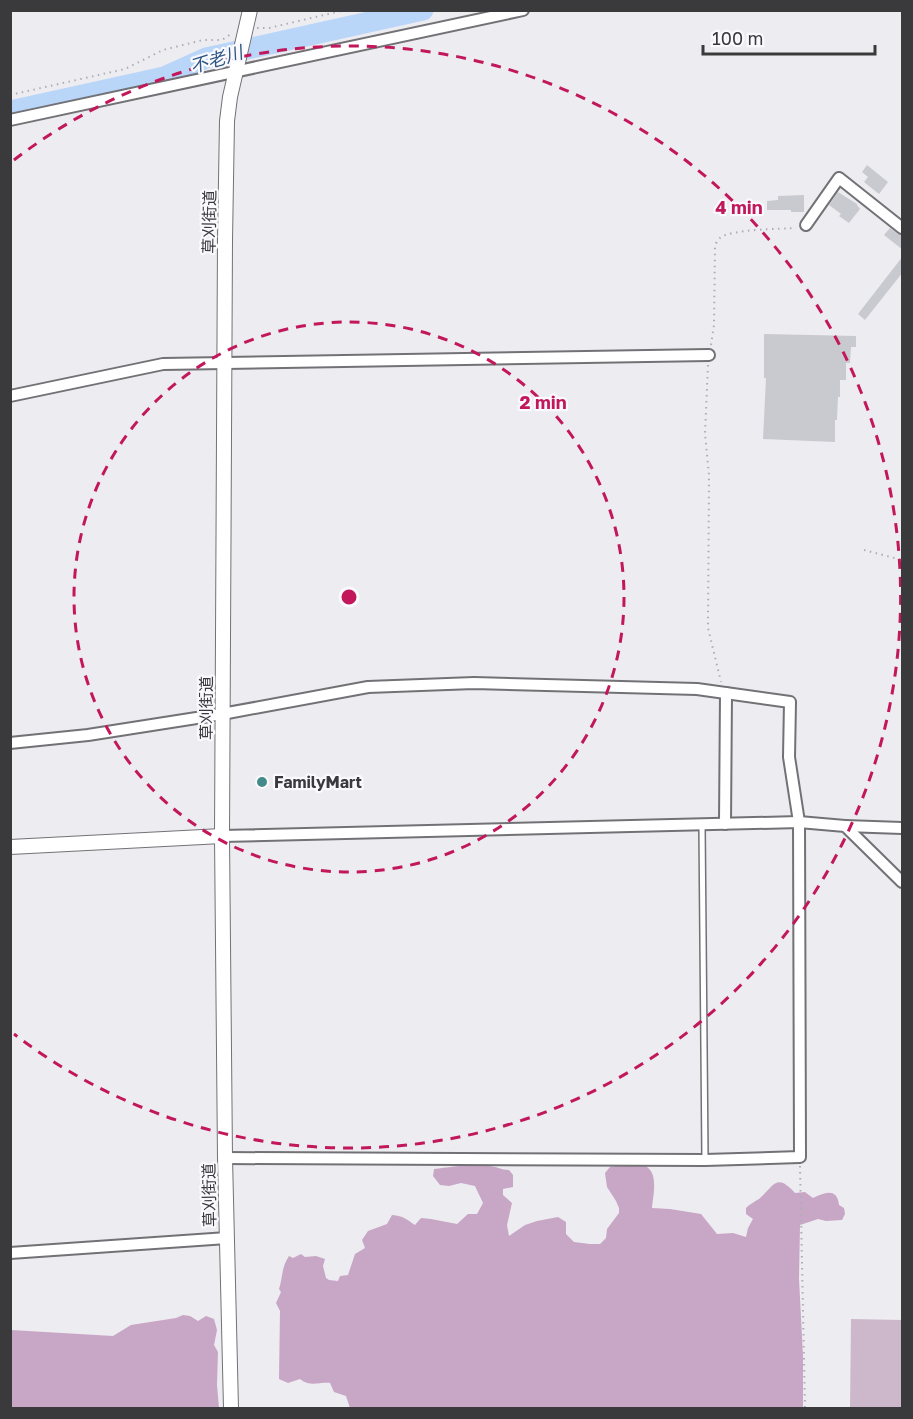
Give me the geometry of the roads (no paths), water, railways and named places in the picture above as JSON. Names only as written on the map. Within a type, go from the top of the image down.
[{"type":"street","name":"草刈街道","points":[[231,1408],[226,1238],[222,836],[223,362],[227,121],[236,68],[250,10]]},
{"type":"street","points":[[10,120],[236,68],[523,10]]},
{"type":"street","points":[[806,225],[839,177],[903,228]]},
{"type":"street","points":[[10,396],[163,364],[709,355]]},
{"type":"street","points":[[10,743],[88,735],[222,714],[368,687],[474,683],[697,690],[790,702],[789,757],[799,822],[800,1157],[705,1160],[225,1158]]},
{"type":"street","points":[[725,693],[725,824]]},
{"type":"street","points":[[10,847],[222,836],[799,822],[903,828]]},
{"type":"street","points":[[845,826],[903,882]]},
{"type":"street","points":[[10,1253],[226,1238]]},
{"type":"lane","points":[[702,825],[705,1160]]},
{"type":"waterway","name":"不老川","points":[[10,111],[164,77],[206,58],[423,10]]},
{"type":"place","name":"FamilyMart","points":[[262,782]]}]
